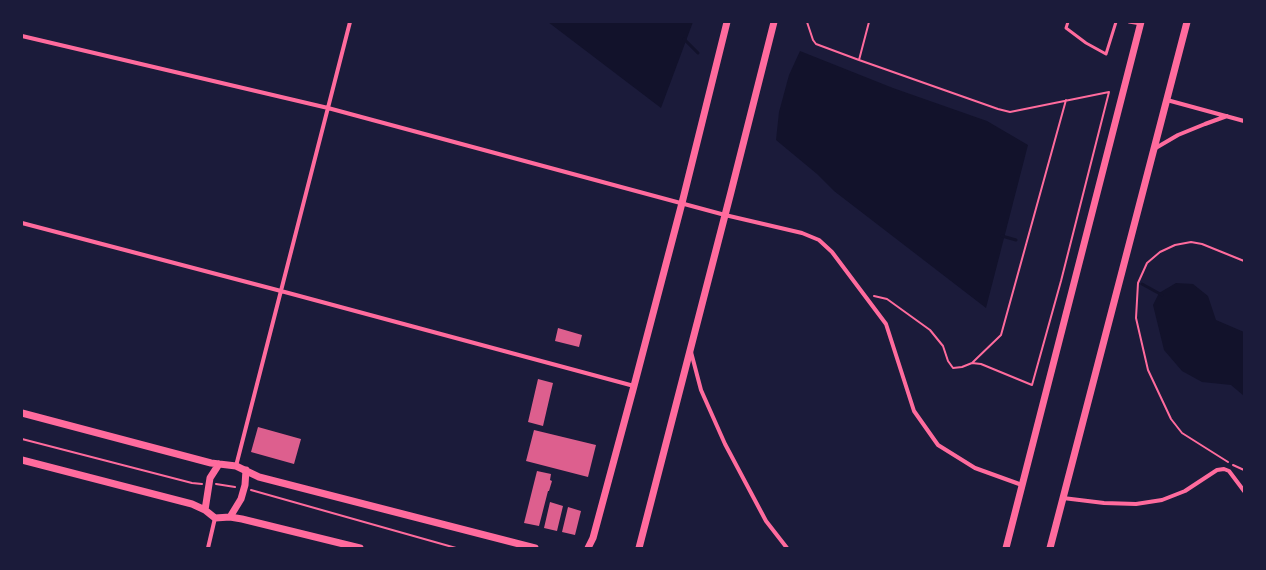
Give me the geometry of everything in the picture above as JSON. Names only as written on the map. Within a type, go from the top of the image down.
[{"type":"street","points":[[236,466],[350,22]]},
{"type":"street","points":[[588,548],[593,538],[634,386],[727,22]]},
{"type":"street","points":[[639,548],[726,215],[774,22]]},
{"type":"street","points":[[1050,548],[1187,22]]},
{"type":"street","points":[[1006,548],[1141,23]]},
{"type":"street","points":[[22,36],[328,108],[726,215],[802,233],[819,240],[832,252],[886,324],[914,411],[938,445],[975,468],[1022,485]]},
{"type":"street","points":[[1167,100],[1244,121]]},
{"type":"street","points":[[1154,150],[1178,135],[1228,116]]},
{"type":"street","points":[[22,223],[634,386]]},
{"type":"street","points":[[690,349],[701,390],[725,444],[766,521],[787,548]]},
{"type":"street","points":[[22,413],[211,463],[236,466],[259,477],[535,548]]},
{"type":"street","points":[[22,460],[192,504],[215,518],[230,517],[360,548]]},
{"type":"street","points":[[204,510],[210,478],[219,464]]},
{"type":"street","points":[[1063,498],[1104,503],[1136,504],[1162,500],[1185,491],[1218,470],[1224,469],[1229,471],[1244,490]]},
{"type":"street","points":[[230,517],[241,499],[245,485],[246,470]]},
{"type":"street","points":[[208,548],[215,518]]},
{"type":"lane","points":[[1068,22],[1066,28],[1086,43],[1106,54],[1116,22]]},
{"type":"lane","points":[[1129,22],[1141,23]]},
{"type":"path","points":[[807,22],[816,44],[1010,112],[1109,92],[1061,281],[1032,385],[981,364],[972,363]]},
{"type":"path","points":[[859,60],[869,22]]},
{"type":"path","points":[[873,296],[887,299],[930,330],[943,346],[948,362],[953,368],[962,367],[972,363],[1001,335],[1066,100]]},
{"type":"path","points":[[1244,261],[1202,244],[1191,242],[1175,245],[1160,252],[1147,263],[1138,283],[1136,318],[1148,370],[1171,419],[1182,433],[1226,461],[1244,470]]},
{"type":"shaded area","points":[[548,22],[693,22],[661,108]]},
{"type":"shaded area","points":[[800,51],[893,88],[987,121],[1028,145],[986,308],[834,191],[817,174],[776,140],[779,112],[789,75]]},
{"type":"shaded area","points":[[1176,283],[1193,284],[1208,296],[1216,320],[1244,332],[1244,396],[1231,385],[1202,382],[1182,371],[1164,350],[1153,305],[1159,293]]},
{"type":"building","points":[[558,328],[582,335],[579,347],[555,341]]},
{"type":"building","points":[[538,379],[553,383],[543,426],[528,422]]},
{"type":"building","points":[[258,427],[301,439],[294,464],[251,452]]},
{"type":"building","points":[[534,430],[596,445],[588,477],[526,461]]},
{"type":"building","points":[[537,471],[551,474],[550,480],[552,481],[539,526],[524,523]]},
{"type":"building","points":[[550,502],[563,506],[557,531],[544,528]]},
{"type":"building","points":[[568,507],[581,511],[575,535],[562,532]]},
{"type":"waterway","points":[[684,39],[698,53]]},
{"type":"waterway","points":[[1002,236],[1016,240]]},
{"type":"waterway","points":[[1142,284],[1162,295]]}]
